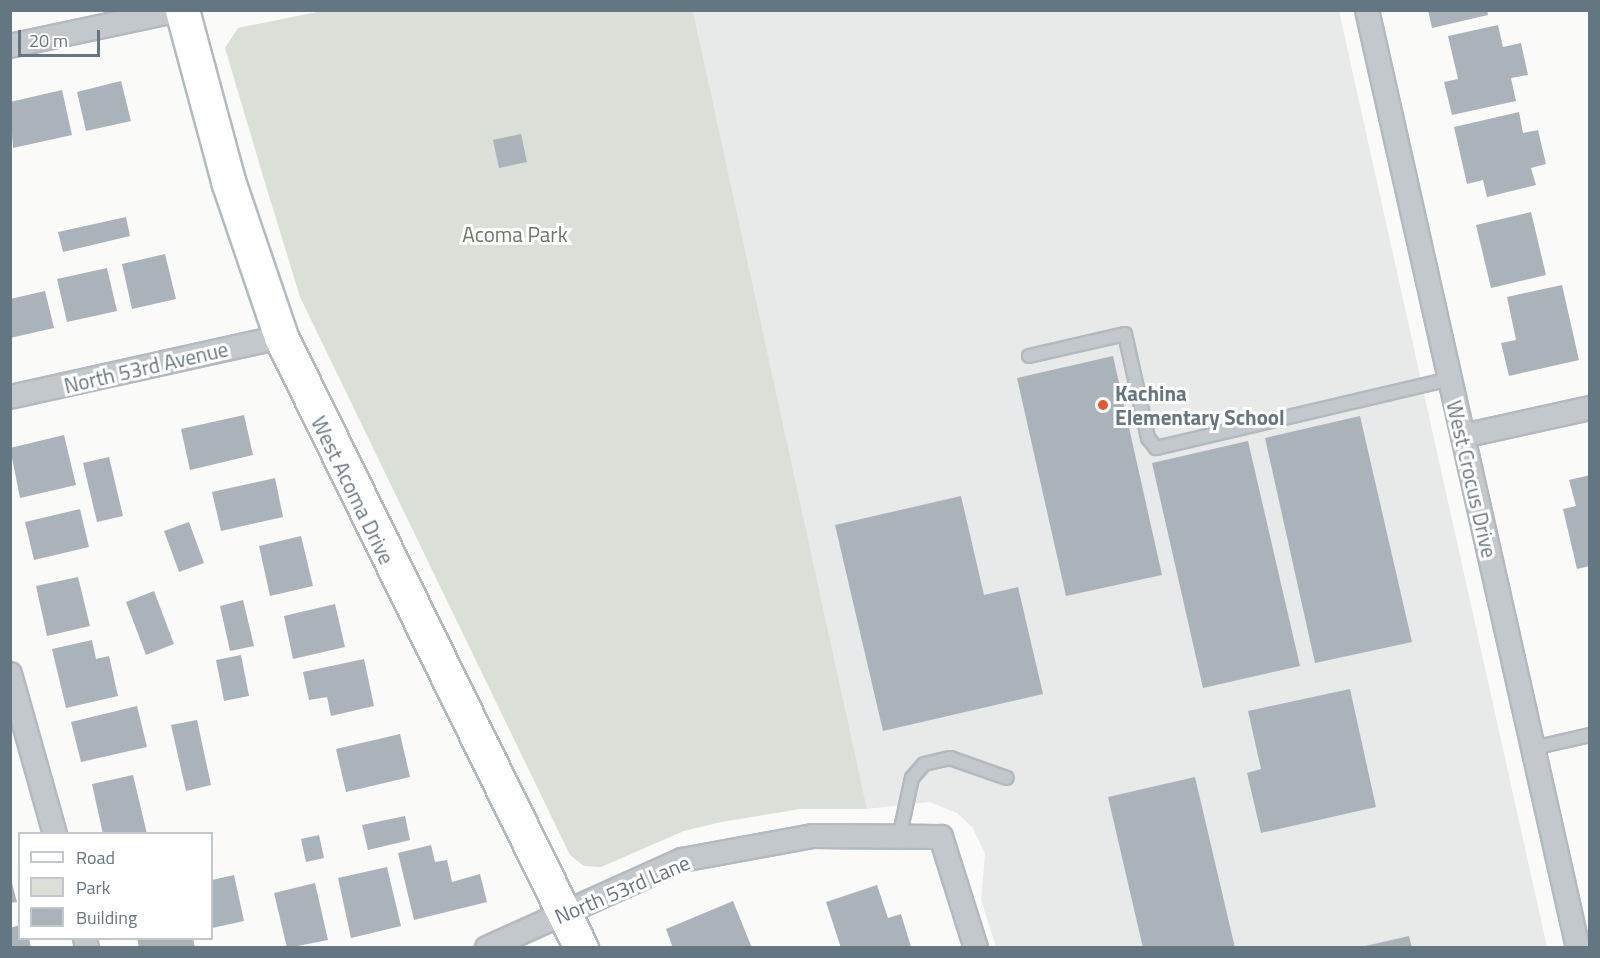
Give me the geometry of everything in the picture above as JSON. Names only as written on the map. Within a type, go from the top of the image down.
[{"type":"street","points":[[10,46],[181,10]]},
{"type":"street","name":"West Acoma Drive","points":[[181,10],[228,181],[281,336],[581,948]]},
{"type":"street","name":"West Crocus Drive","points":[[1367,10],[1578,948]]},
{"type":"street","name":"North 53rd Avenue","points":[[10,397],[281,336]]},
{"type":"street","points":[[1463,436],[1590,408]]},
{"type":"street","points":[[10,674],[54,832]]},
{"type":"street","name":"North 53rd Lane","points":[[487,948],[682,860],[813,837],[941,837],[976,948]]},
{"type":"lane","points":[[1029,356],[1125,334],[1148,438],[1156,448],[1450,379]]},
{"type":"lane","points":[[1533,748],[1590,735]]},
{"type":"lane","points":[[899,838],[912,778],[924,764],[950,758],[1007,778]]},
{"type":"shaded area","name":"Kachina Elementary School","points":[[693,11],[1339,11],[1547,947],[996,947],[981,900],[985,854],[973,828],[957,813],[929,802],[867,809]]},
{"type":"green space","name":"Acoma Park","points":[[322,11],[693,11],[867,809],[800,809],[721,822],[684,831],[601,867],[584,866],[570,855],[300,297],[225,48],[238,28]]},
{"type":"building","points":[[1428,10],[1487,10],[1488,15],[1432,28]]},
{"type":"building","points":[[1498,25],[1503,47],[1521,43],[1528,75],[1511,78],[1516,101],[1452,115],[1444,82],[1458,79],[1448,36]]},
{"type":"building","points":[[121,81],[131,121],[86,131],[77,92]]},
{"type":"building","points":[[62,90],[72,135],[13,148],[10,102]]},
{"type":"building","points":[[1519,112],[1523,133],[1538,130],[1546,164],[1531,168],[1536,185],[1487,197],[1483,180],[1467,184],[1454,127]]},
{"type":"building","points":[[521,134],[527,162],[499,168],[493,140]]},
{"type":"building","points":[[1531,212],[1546,275],[1491,288],[1476,225]]},
{"type":"building","points":[[126,217],[130,236],[63,252],[58,232]]},
{"type":"building","points":[[165,254],[176,299],[132,309],[122,264]]},
{"type":"building","points":[[107,268],[117,311],[67,322],[57,279]]},
{"type":"building","points":[[1562,285],[1579,360],[1509,376],[1501,343],[1516,340],[1507,297]]},
{"type":"building","points":[[45,291],[54,328],[10,338],[10,299]]},
{"type":"building","points":[[1113,356],[1162,575],[1066,596],[1017,378]]},
{"type":"building","points":[[244,415],[253,455],[190,470],[181,429]]},
{"type":"building","points":[[1360,416],[1412,642],[1315,663],[1265,438]]},
{"type":"building","points":[[64,435],[76,485],[20,498],[10,448]]},
{"type":"building","points":[[1248,441],[1300,666],[1203,688],[1152,463]]},
{"type":"building","points":[[109,457],[123,516],[97,522],[83,463]]},
{"type":"building","points":[[1590,475],[1590,566],[1577,569],[1563,509],[1576,506],[1569,480]]},
{"type":"building","points":[[275,478],[283,517],[221,531],[212,492]]},
{"type":"building","points":[[961,496],[984,595],[1018,587],[1043,694],[883,731],[835,525]]},
{"type":"building","points":[[80,509],[89,547],[34,560],[25,522]]},
{"type":"building","points":[[189,522],[204,563],[179,572],[164,531]]},
{"type":"building","points":[[301,536],[313,586],[270,596],[259,546]]},
{"type":"building","points":[[78,577],[90,626],[47,636],[36,586]]},
{"type":"building","points":[[154,591],[174,644],[146,655],[126,602]]},
{"type":"building","points":[[243,600],[254,646],[230,651],[220,606]]},
{"type":"building","points":[[335,604],[345,647],[293,659],[284,616]]},
{"type":"building","points":[[92,640],[96,659],[109,656],[118,696],[66,708],[52,649]]},
{"type":"building","points":[[241,655],[249,696],[224,701],[216,660]]},
{"type":"building","points":[[364,659],[374,706],[331,716],[327,697],[309,700],[303,672]]},
{"type":"building","points":[[1350,689],[1376,807],[1261,833],[1247,773],[1261,769],[1248,711]]},
{"type":"building","points":[[137,706],[147,747],[81,762],[71,722]]},
{"type":"building","points":[[197,720],[211,785],[186,791],[171,725]]},
{"type":"building","points":[[400,734],[410,777],[346,792],[336,749]]},
{"type":"building","points":[[133,775],[147,832],[103,832],[92,784]]},
{"type":"building","points":[[1195,777],[1235,948],[1143,948],[1108,797]]},
{"type":"building","points":[[405,816],[410,840],[368,850],[362,825]]},
{"type":"building","points":[[319,835],[324,858],[306,862],[301,839]]},
{"type":"building","points":[[431,845],[435,862],[447,860],[452,882],[480,874],[487,902],[414,920],[398,853]]},
{"type":"building","points":[[387,867],[401,926],[351,938],[338,878]]},
{"type":"building","points":[[234,875],[244,921],[213,928],[213,880]]},
{"type":"building","points":[[10,876],[17,902],[10,903]]},
{"type":"building","points":[[315,883],[328,940],[287,948],[274,893]]},
{"type":"building","points":[[877,885],[888,918],[901,914],[911,947],[841,948],[826,902]]},
{"type":"building","points":[[733,901],[752,948],[673,948],[666,929]]},
{"type":"building","points":[[18,926],[18,940],[29,940],[31,948],[10,948],[10,928]]},
{"type":"building","points":[[1409,936],[1412,948],[1361,948],[1361,947]]},
{"type":"building","points":[[137,940],[193,940],[195,948],[139,948]]},
{"type":"place","name":"Kachina Elementary School","points":[[1103,405]]}]
